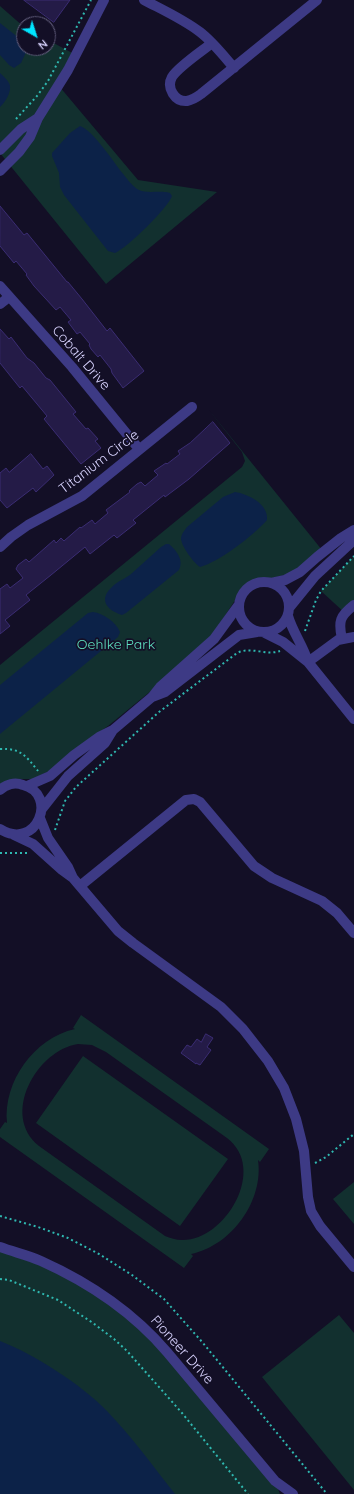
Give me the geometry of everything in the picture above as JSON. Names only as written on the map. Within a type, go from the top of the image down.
[{"type":"street","points":[[0,171],[30,137],[38,118],[68,70],[104,0]]},
{"type":"street","points":[[144,0],[179,18],[199,31],[234,68]]},
{"type":"street","points":[[212,43],[173,75],[170,84],[172,93],[176,97],[184,101],[189,101],[195,98],[317,0]]},
{"type":"street","points":[[0,150],[21,129],[38,118]]},
{"type":"street","name":"Cobalt Drive","points":[[0,286],[72,367],[139,449]]},
{"type":"street","points":[[0,304],[9,297]]},
{"type":"street","name":"Titanium Circle","points":[[0,547],[28,525],[82,496],[192,407]]},
{"type":"street","points":[[270,583],[285,580],[300,572],[341,538],[354,530]]},
{"type":"street","points":[[152,697],[165,692],[239,634],[274,631],[284,623],[289,612],[315,576],[354,540]]},
{"type":"street","points":[[27,786],[50,776],[99,736],[113,730],[152,697],[160,687],[214,639],[238,606],[243,592],[255,583],[270,583],[278,586],[284,592],[288,599],[292,630],[304,650],[308,662]]},
{"type":"street","points":[[342,639],[340,628],[341,620],[344,614],[354,605]]},
{"type":"street","points":[[238,606],[239,615],[249,628],[283,642],[308,662],[354,719]]},
{"type":"street","points":[[308,662],[328,646],[342,639],[354,637]]},
{"type":"street","points":[[4,832],[22,834],[37,824],[41,813],[68,776],[105,743],[113,730]]},
{"type":"street","points":[[0,790],[11,784],[19,784],[27,786],[38,795],[41,802],[41,813],[48,838],[68,866],[73,878]]},
{"type":"street","points":[[80,886],[186,800],[194,799],[200,802],[249,861],[259,870],[276,880],[322,901],[337,912],[354,933]]},
{"type":"street","points":[[4,832],[33,844],[73,878],[121,934],[221,1008],[247,1034],[268,1061],[284,1088],[296,1120],[304,1151],[304,1166],[311,1211],[320,1226],[354,1267]]},
{"type":"street","name":"Pioneer Drive","points":[[0,1248],[40,1260],[91,1286],[130,1314],[167,1352],[275,1481],[293,1494]]},
{"type":"street","name":"Pioneer Drive","points":[[275,1481],[280,1494]]},
{"type":"path","points":[[12,124],[48,81],[90,0]]},
{"type":"path","points":[[301,634],[307,628],[316,600],[321,591],[354,556]]},
{"type":"path","points":[[53,833],[65,801],[76,787],[159,712],[237,653],[250,650],[278,652]]},
{"type":"path","points":[[0,749],[13,750],[21,753],[40,773]]},
{"type":"path","points":[[0,853],[27,853],[32,851]]},
{"type":"path","points":[[304,1166],[326,1157],[354,1134]]},
{"type":"path","points":[[0,1216],[38,1227],[74,1241],[99,1254],[132,1275],[164,1299],[203,1343],[326,1494]]},
{"type":"path","points":[[0,1278],[9,1280],[58,1300],[114,1339],[127,1351],[177,1408],[248,1494]]},
{"type":"green space","points":[[0,6],[16,20],[16,56],[56,56],[56,44],[76,55],[59,86],[138,180],[217,192],[106,284],[0,153]]},
{"type":"green space","name":"Oehlke Park","points":[[209,410],[322,550],[292,573],[273,578],[258,578],[245,585],[213,634],[157,686],[51,770],[33,779],[19,779],[0,784],[0,665],[242,467],[245,461],[242,452]]},
{"type":"green space","points":[[354,556],[354,605],[345,613],[321,591]]},
{"type":"green space","points":[[81,1015],[269,1149],[260,1162],[258,1160],[256,1191],[250,1206],[242,1219],[231,1232],[219,1242],[206,1249],[191,1254],[193,1256],[184,1268],[0,1137],[0,1129],[5,1122],[7,1123],[7,1108],[10,1092],[24,1064],[34,1052],[47,1042],[60,1034],[75,1029],[73,1028]],"holes":[[[78,1044],[92,1045],[106,1052],[227,1138],[239,1151],[243,1167],[242,1184],[236,1201],[226,1216],[213,1229],[198,1237],[182,1240],[165,1236],[39,1146],[28,1133],[23,1118],[23,1102],[28,1086],[37,1071],[49,1058],[63,1049]]]},
{"type":"green space","points":[[83,1056],[228,1159],[180,1226],[36,1123]]},
{"type":"green space","points":[[354,1182],[354,1224],[333,1199]]},
{"type":"green space","points":[[0,1247],[40,1260],[130,1314],[275,1481],[280,1494],[0,1494]]},
{"type":"green space","points":[[339,1315],[354,1333],[354,1490],[262,1377]]},
{"type":"water","points":[[0,23],[16,36],[16,56],[24,56],[21,63],[14,68],[9,65],[0,55]]},
{"type":"water","points":[[0,73],[8,82],[10,89],[4,103],[0,107]]},
{"type":"water","points":[[80,126],[86,129],[104,148],[127,179],[137,189],[146,192],[166,192],[170,193],[172,196],[169,202],[146,227],[121,250],[115,253],[108,251],[64,195],[60,187],[59,173],[52,153],[70,133]]},
{"type":"water","points":[[235,492],[246,495],[257,501],[265,509],[267,520],[254,533],[236,547],[217,560],[200,567],[191,558],[183,546],[181,539],[182,534],[187,527],[223,497]]},
{"type":"water","points":[[166,544],[169,544],[179,556],[181,563],[179,570],[126,613],[122,615],[116,613],[108,607],[105,600],[108,591],[115,584],[131,574]]},
{"type":"water","points":[[93,612],[101,614],[109,619],[118,628],[120,632],[118,637],[0,734],[0,685],[88,613]]},
{"type":"water","points":[[0,1341],[28,1354],[57,1371],[97,1401],[125,1431],[175,1494],[0,1494]]},
{"type":"building","points":[[24,0],[70,0],[56,19],[56,16],[46,16]]},
{"type":"building","points":[[0,206],[24,235],[27,233],[107,331],[110,328],[144,371],[123,388],[100,355],[98,357],[91,349],[90,344],[80,332],[77,334],[68,322],[71,320],[60,307],[56,310],[34,286],[26,275],[27,274],[16,261],[14,263],[0,246]]},
{"type":"building","points":[[0,329],[9,339],[11,337],[27,358],[34,363],[46,378],[50,380],[76,412],[73,414],[86,429],[88,428],[98,439],[95,441],[101,448],[81,464],[44,419],[47,416],[22,386],[20,388],[0,363]]},
{"type":"building","points":[[213,422],[230,443],[189,479],[165,497],[164,495],[133,520],[136,523],[117,538],[114,535],[90,554],[85,547],[26,595],[30,600],[5,620],[10,626],[0,634],[0,589],[7,584],[10,588],[23,578],[16,569],[18,565],[26,559],[29,562],[54,540],[56,543],[61,538],[64,541],[80,527],[81,528],[92,520],[95,524],[108,513],[106,510],[130,492],[129,491],[137,484],[141,482],[145,486],[158,475],[154,471],[166,463],[167,464],[180,454],[178,451],[190,443]]},
{"type":"building","points":[[31,454],[43,469],[47,466],[54,475],[36,492],[33,488],[7,508],[0,500],[0,473],[6,468],[9,472]]},
{"type":"building","points":[[206,1034],[213,1038],[207,1047],[211,1050],[200,1065],[196,1064],[181,1053],[187,1045],[191,1047],[197,1039],[201,1042]]}]
